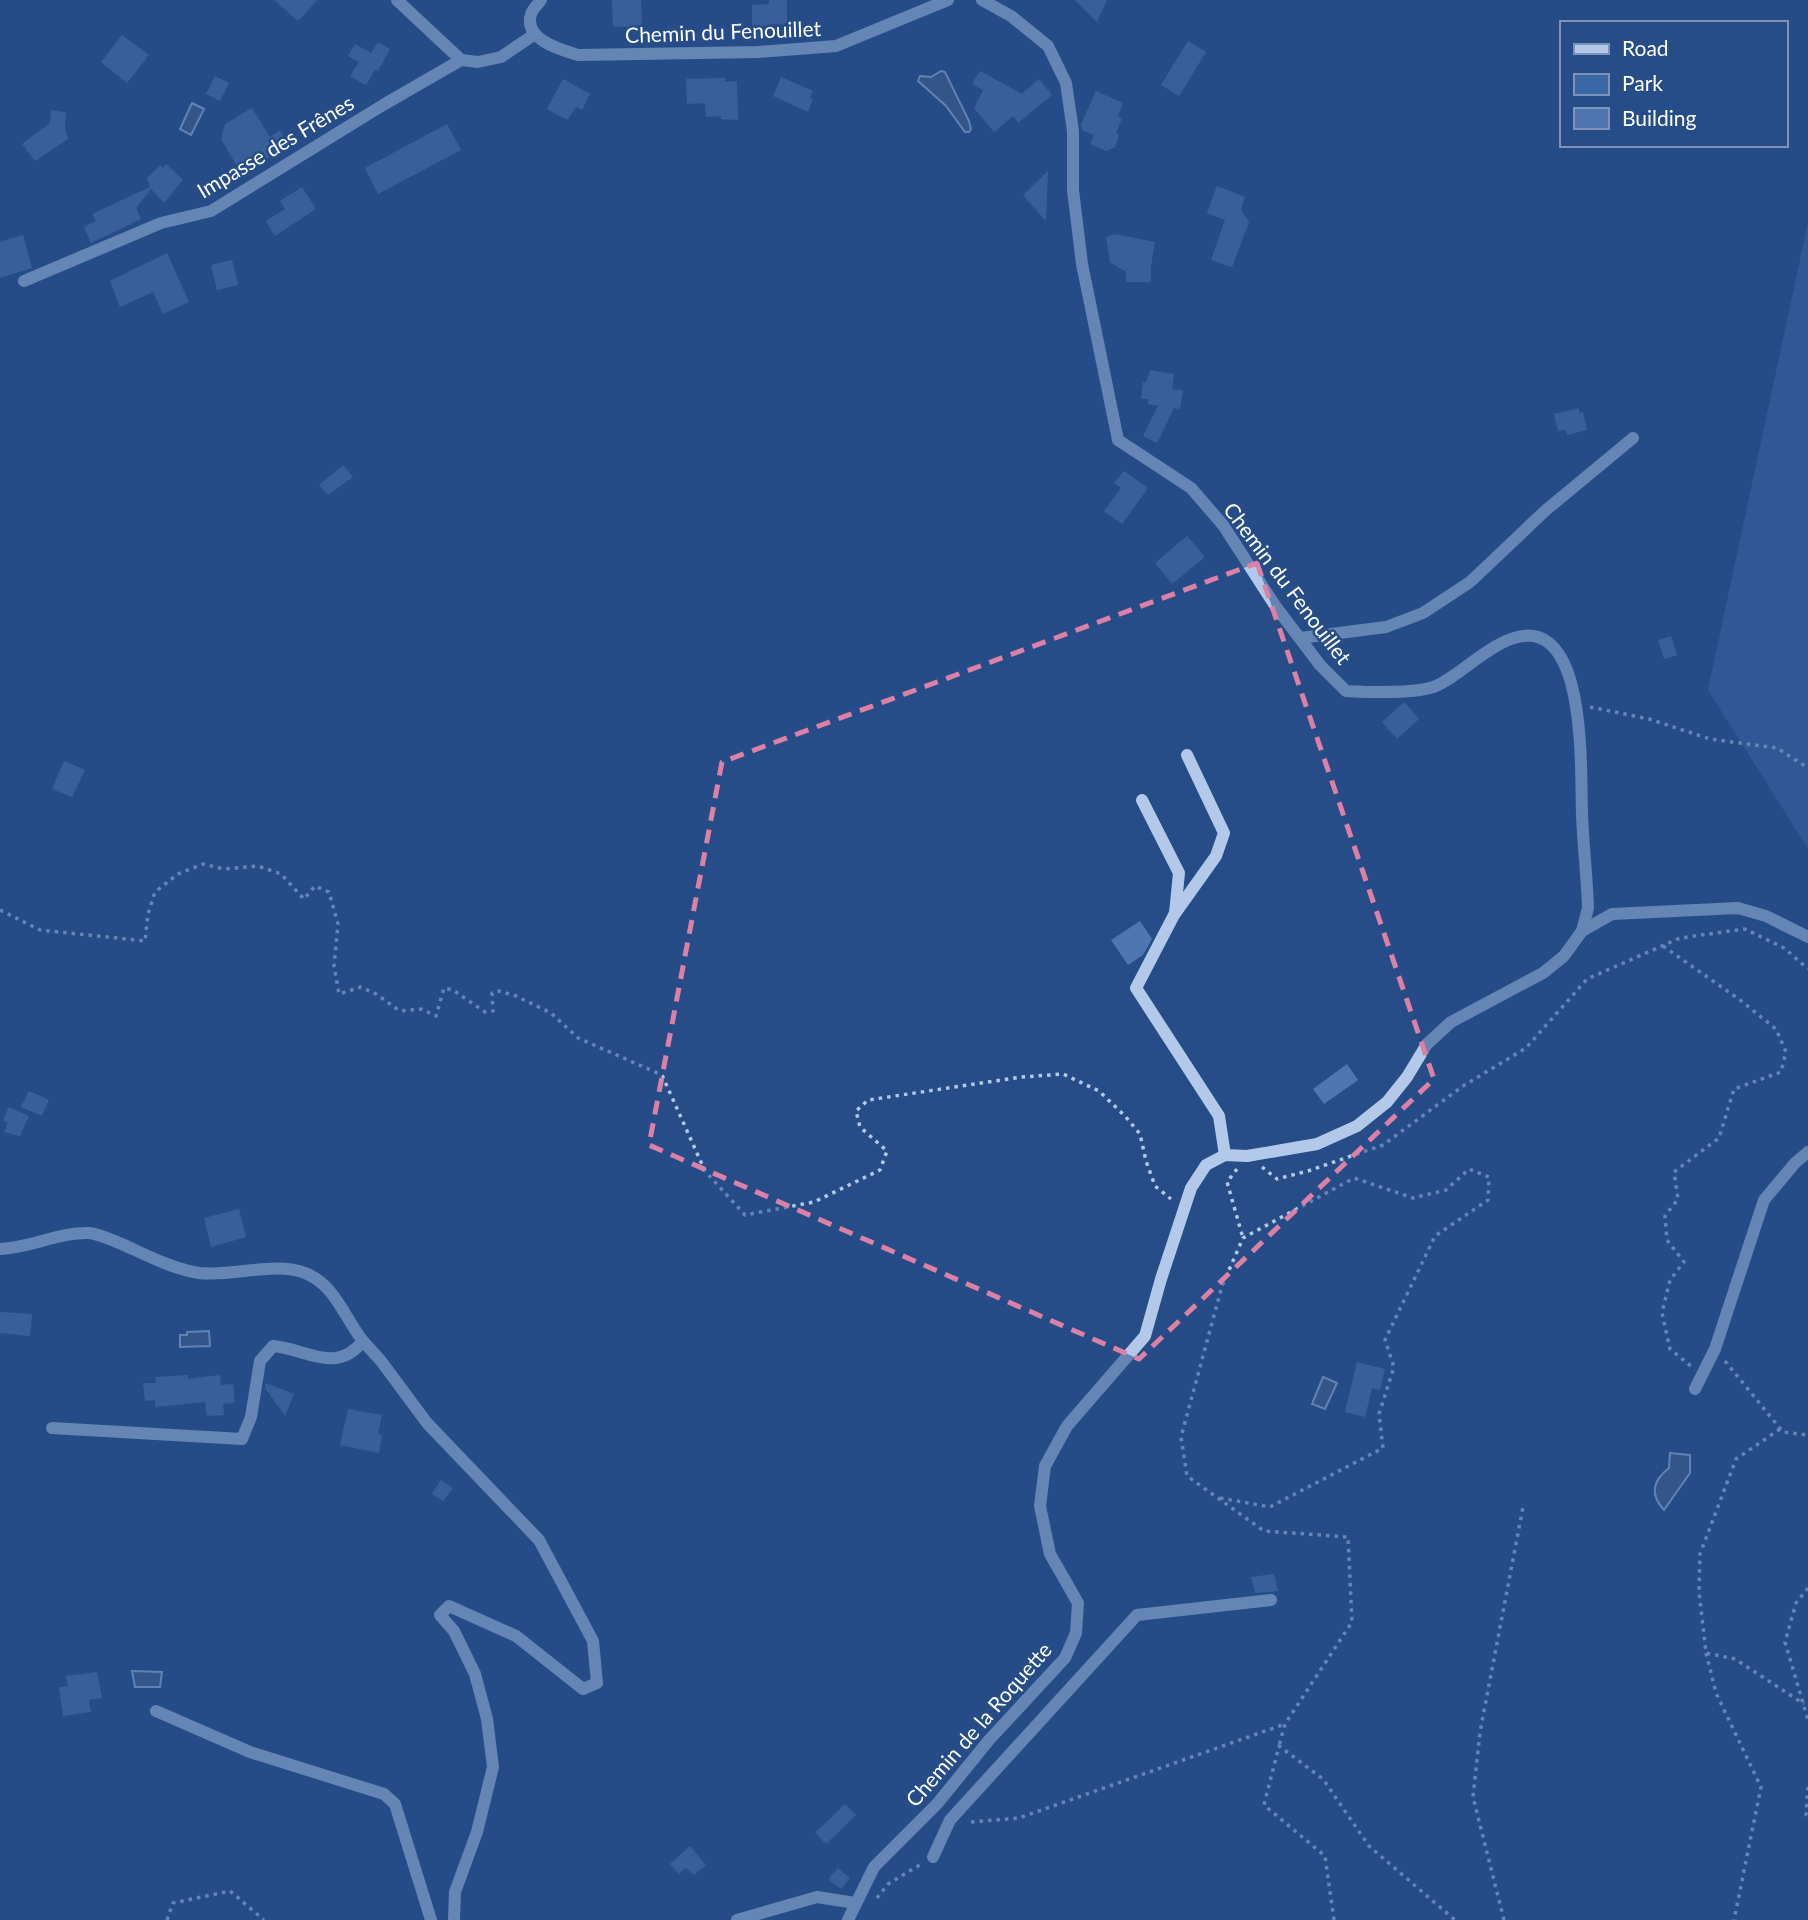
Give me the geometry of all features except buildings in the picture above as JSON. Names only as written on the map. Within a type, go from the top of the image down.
[{"type":"street","points":[[397,0],[461,60],[478,62],[500,57],[535,34],[531,14],[541,0]]},
{"type":"street","name":"Chemin du Fenouillet","points":[[535,34],[552,46],[578,55],[758,52],[836,46],[948,0]]},
{"type":"street","name":"Chemin du Fenouillet","points":[[982,0],[1011,16],[1048,46],[1066,83],[1073,131],[1073,190],[1082,264],[1118,440],[1191,488],[1223,525],[1276,607],[1320,665],[1346,691],[1385,693],[1438,686],[1473,659],[1508,640],[1527,635],[1538,636],[1553,648],[1566,664],[1577,705],[1588,908],[1582,931]]},
{"type":"street","name":"Impasse des Frênes","points":[[24,281],[162,223],[211,211],[383,104],[461,60]]},
{"type":"street","points":[[1300,638],[1386,627],[1423,613],[1470,582],[1546,510],[1633,438]]},
{"type":"street","points":[[1187,755],[1224,832],[1216,856],[1174,915],[1136,988],[1219,1116],[1224,1155],[1247,1156],[1317,1144],[1357,1126],[1387,1102],[1407,1077],[1427,1044],[1451,1022],[1543,973],[1563,956],[1582,931],[1612,914],[1738,908],[1766,916],[1808,937]]},
{"type":"street","points":[[1142,800],[1179,873],[1174,915]]},
{"type":"street","points":[[1695,1389],[1715,1349],[1764,1200],[1808,1152]]},
{"type":"street","name":"Chemin de la Roquette","points":[[848,1920],[874,1867],[937,1804],[989,1740],[1065,1658],[1076,1633],[1078,1603],[1050,1554],[1040,1506],[1045,1466],[1067,1426],[1145,1336],[1191,1188],[1206,1165],[1224,1155]]},
{"type":"street","points":[[0,1249],[92,1233],[163,1262],[196,1272],[231,1274],[278,1269],[305,1272],[319,1281],[335,1298],[363,1341],[427,1423],[539,1540],[593,1641],[597,1683],[583,1689],[516,1636],[449,1606],[440,1615],[454,1631],[475,1674],[487,1719],[492,1767],[477,1832],[455,1892],[454,1920]]},
{"type":"street","points":[[52,1428],[242,1439],[251,1417],[260,1361],[273,1346],[337,1360],[354,1353],[363,1341]]},
{"type":"street","points":[[933,1857],[950,1820],[1137,1615],[1271,1600]]},
{"type":"street","points":[[156,1711],[250,1752],[384,1794],[395,1804],[431,1920]]},
{"type":"street","points":[[737,1920],[817,1898],[855,1903]]},
{"type":"path","points":[[1577,705],[1649,719],[1710,739],[1777,748],[1808,768]]},
{"type":"path","points":[[0,910],[40,930],[145,941],[148,914],[155,892],[177,874],[202,864],[224,869],[258,866],[281,874],[304,899],[315,886],[329,892],[338,924],[334,966],[339,994],[361,987],[400,1011],[421,1009],[436,1016],[444,988],[453,990],[485,1012],[493,1011],[492,993],[499,991],[551,1013],[578,1038],[662,1074],[705,1171],[745,1215],[814,1202],[880,1170],[887,1151],[860,1127],[856,1111],[868,1100],[1022,1077],[1063,1074],[1099,1091],[1125,1116],[1140,1135],[1155,1186],[1184,1209]]},
{"type":"path","points":[[1243,1238],[1227,1182],[1247,1156],[1277,1179],[1383,1145],[1463,1086],[1526,1048],[1587,978],[1680,938],[1745,929],[1784,948],[1808,969]]},
{"type":"path","points":[[1663,946],[1776,1029],[1786,1052],[1781,1072],[1734,1089],[1719,1138],[1674,1172],[1678,1199],[1665,1216],[1667,1240],[1684,1262],[1671,1280],[1662,1313],[1670,1349],[1702,1375]]},
{"type":"path","points":[[1220,1498],[1270,1507],[1383,1448],[1379,1414],[1394,1367],[1385,1340],[1435,1236],[1488,1200],[1489,1177],[1469,1169],[1446,1190],[1413,1198],[1354,1178],[1243,1238],[1222,1286],[1181,1437],[1186,1476],[1264,1531],[1348,1537],[1352,1622],[1284,1724],[1264,1805],[1325,1856],[1334,1920]]},
{"type":"path","points":[[1715,1349],[1783,1432],[1808,1436]]},
{"type":"path","points":[[1734,1920],[1761,1787],[1716,1693],[1706,1653],[1699,1592],[1700,1554],[1737,1459],[1780,1429]]},
{"type":"path","points":[[1504,1920],[1473,1797],[1480,1732],[1523,1507]]},
{"type":"path","points":[[1808,1588],[1796,1603],[1785,1643],[1808,1720]]},
{"type":"path","points":[[1706,1653],[1735,1659],[1804,1704]]},
{"type":"path","points":[[962,1829],[972,1821],[1019,1818],[1284,1724]]},
{"type":"path","points":[[1279,1745],[1323,1779],[1369,1846],[1455,1920]]},
{"type":"path","points":[[1808,1787],[1808,1818]]},
{"type":"path","points":[[874,1902],[888,1884],[933,1857]]},
{"type":"path","points":[[167,1920],[173,1903],[230,1891],[264,1920]]},
{"type":"highlighted area","points":[[1257,563],[1434,1079],[1139,1359],[649,1145],[722,762]]},
{"type":"green space","points":[[1808,222],[1808,849],[1708,690]]},
{"type":"shaded area","points":[[941,71],[945,72],[969,121],[969,132],[965,132],[946,106],[918,81],[920,76],[931,77]]},
{"type":"shaded area","points":[[192,103],[204,109],[191,135],[180,129]]},
{"type":"shaded area","points":[[209,1331],[210,1346],[180,1347],[180,1335]]},
{"type":"shaded area","points":[[1323,1377],[1337,1383],[1325,1409],[1312,1404]]},
{"type":"shaded area","points":[[1670,1453],[1690,1455],[1690,1473],[1664,1510],[1656,1499],[1655,1488],[1659,1478],[1669,1468]]},
{"type":"shaded area","points":[[132,1671],[162,1672],[160,1687],[135,1687]]}]
